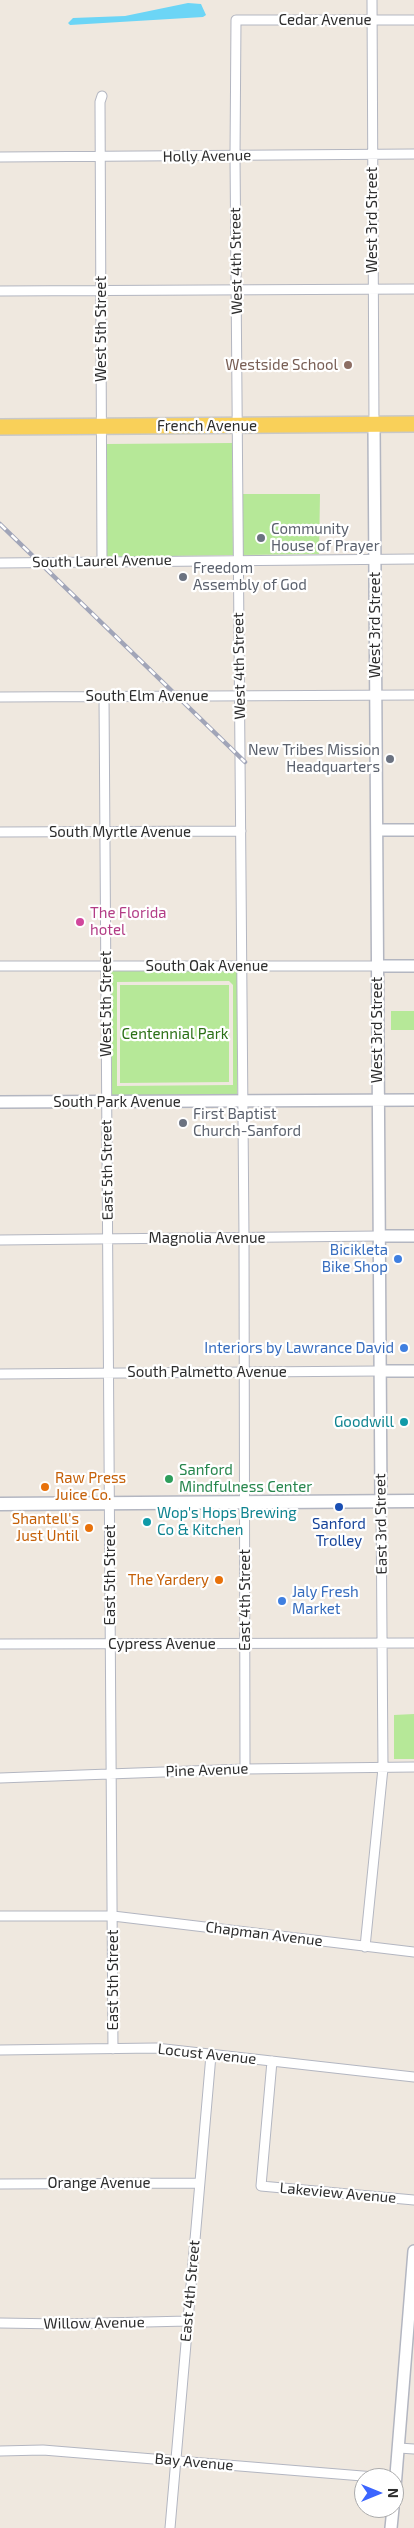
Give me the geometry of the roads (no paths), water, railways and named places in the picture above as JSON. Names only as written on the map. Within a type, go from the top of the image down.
[{"type":"main road","name":"French Avenue","points":[[0,427],[414,424]]},
{"type":"main road","points":[[0,1504],[414,1501]]},
{"type":"street","name":"West 3rd Street","points":[[372,0],[371,154],[377,830],[377,1100]]},
{"type":"street","name":"Cedar Avenue","points":[[236,20],[414,20]]},
{"type":"street","name":"West 4th Street","points":[[236,20],[235,156],[242,1102]]},
{"type":"street","name":"West 5th Street","points":[[102,96],[100,102],[102,562]]},
{"type":"street","name":"Holly Avenue","points":[[0,157],[101,158],[414,154]]},
{"type":"street","points":[[0,292],[414,289]]},
{"type":"street","name":"South Laurel Avenue","points":[[0,562],[414,559]]},
{"type":"street","name":"South Elm Avenue","points":[[0,697],[414,695]]},
{"type":"street","name":"West 5th Street","points":[[104,696],[107,1102]]},
{"type":"street","points":[[377,830],[414,830]]},
{"type":"street","name":"South Myrtle Avenue","points":[[0,832],[241,831]]},
{"type":"street","name":"South Oak Avenue","points":[[0,966],[414,966]]},
{"type":"street","name":"East 3rd Street","points":[[365,1947],[383,1768],[379,1371],[380,1236],[377,1100]]},
{"type":"street","name":"South Park Avenue","points":[[0,1102],[414,1100]]},
{"type":"street","name":"East 5th Street","points":[[107,1102],[113,2049]]},
{"type":"street","name":"East 4th Street","points":[[242,1102],[245,1769]]},
{"type":"street","name":"Magnolia Avenue","points":[[0,1240],[414,1236]]},
{"type":"street","name":"South Palmetto Avenue","points":[[0,1374],[414,1371]]},
{"type":"street","name":"Cypress Avenue","points":[[0,1644],[244,1645],[414,1643]]},
{"type":"street","name":"Pine Avenue","points":[[0,1778],[245,1769],[414,1767]]},
{"type":"street","name":"Chapman Avenue","points":[[0,1916],[113,1916],[414,1952]]},
{"type":"street","name":"Locust Avenue","points":[[0,2050],[156,2048],[414,2077]]},
{"type":"street","name":"East 4th Street","points":[[170,2528],[210,2055]]},
{"type":"street","name":"Lakeview Avenue","points":[[272,2062],[262,2186],[414,2200]]},
{"type":"street","name":"Orange Avenue","points":[[0,2184],[198,2183]]},
{"type":"street","points":[[394,2468],[399,2448],[411,2334],[414,2251]]},
{"type":"street","name":"Willow Avenue","points":[[0,2323],[61,2324],[188,2321]]},
{"type":"street","points":[[399,2448],[414,2449]]},
{"type":"street","name":"Bay Avenue","points":[[0,2450],[43,2450],[354,2475]]},
{"type":"water","points":[[188,3],[201,4],[206,15],[203,17],[70,25],[68,23],[73,18],[125,16]]},
{"type":"railway","points":[[0,524],[245,762]]},
{"type":"place","name":"Westside School","points":[[348,365]]},
{"type":"place","name":"Community House of Prayer","points":[[261,538]]},
{"type":"place","name":"Freedom Assembly of God","points":[[183,577]]},
{"type":"place","name":"New Tribes Mission Headquarters","points":[[390,759]]},
{"type":"place","name":"The Florida hotel","points":[[80,922]]},
{"type":"place","name":"First Baptist Church-Sanford","points":[[183,1123]]},
{"type":"place","name":"Bicikleta Bike Shop","points":[[398,1259]]},
{"type":"place","name":"Interiors by Lawrance David","points":[[404,1348]]},
{"type":"place","name":"Goodwill","points":[[404,1422]]},
{"type":"place","name":"Sanford Mindfulness Center","points":[[169,1479]]},
{"type":"place","name":"Raw Press Juice Co.","points":[[45,1487]]},
{"type":"place","name":"Sanford Trolley","points":[[339,1507]]},
{"type":"place","name":"Wop's Hops Brewing Co & Kitchen","points":[[147,1522]]},
{"type":"place","name":"Shantell's Just Until","points":[[89,1528]]},
{"type":"place","name":"The Yardery","points":[[219,1580]]},
{"type":"place","name":"Jaly Fresh Market","points":[[282,1601]]},
{"type":"park label","name":"Centennial Park","points":[[175,1034]]}]
